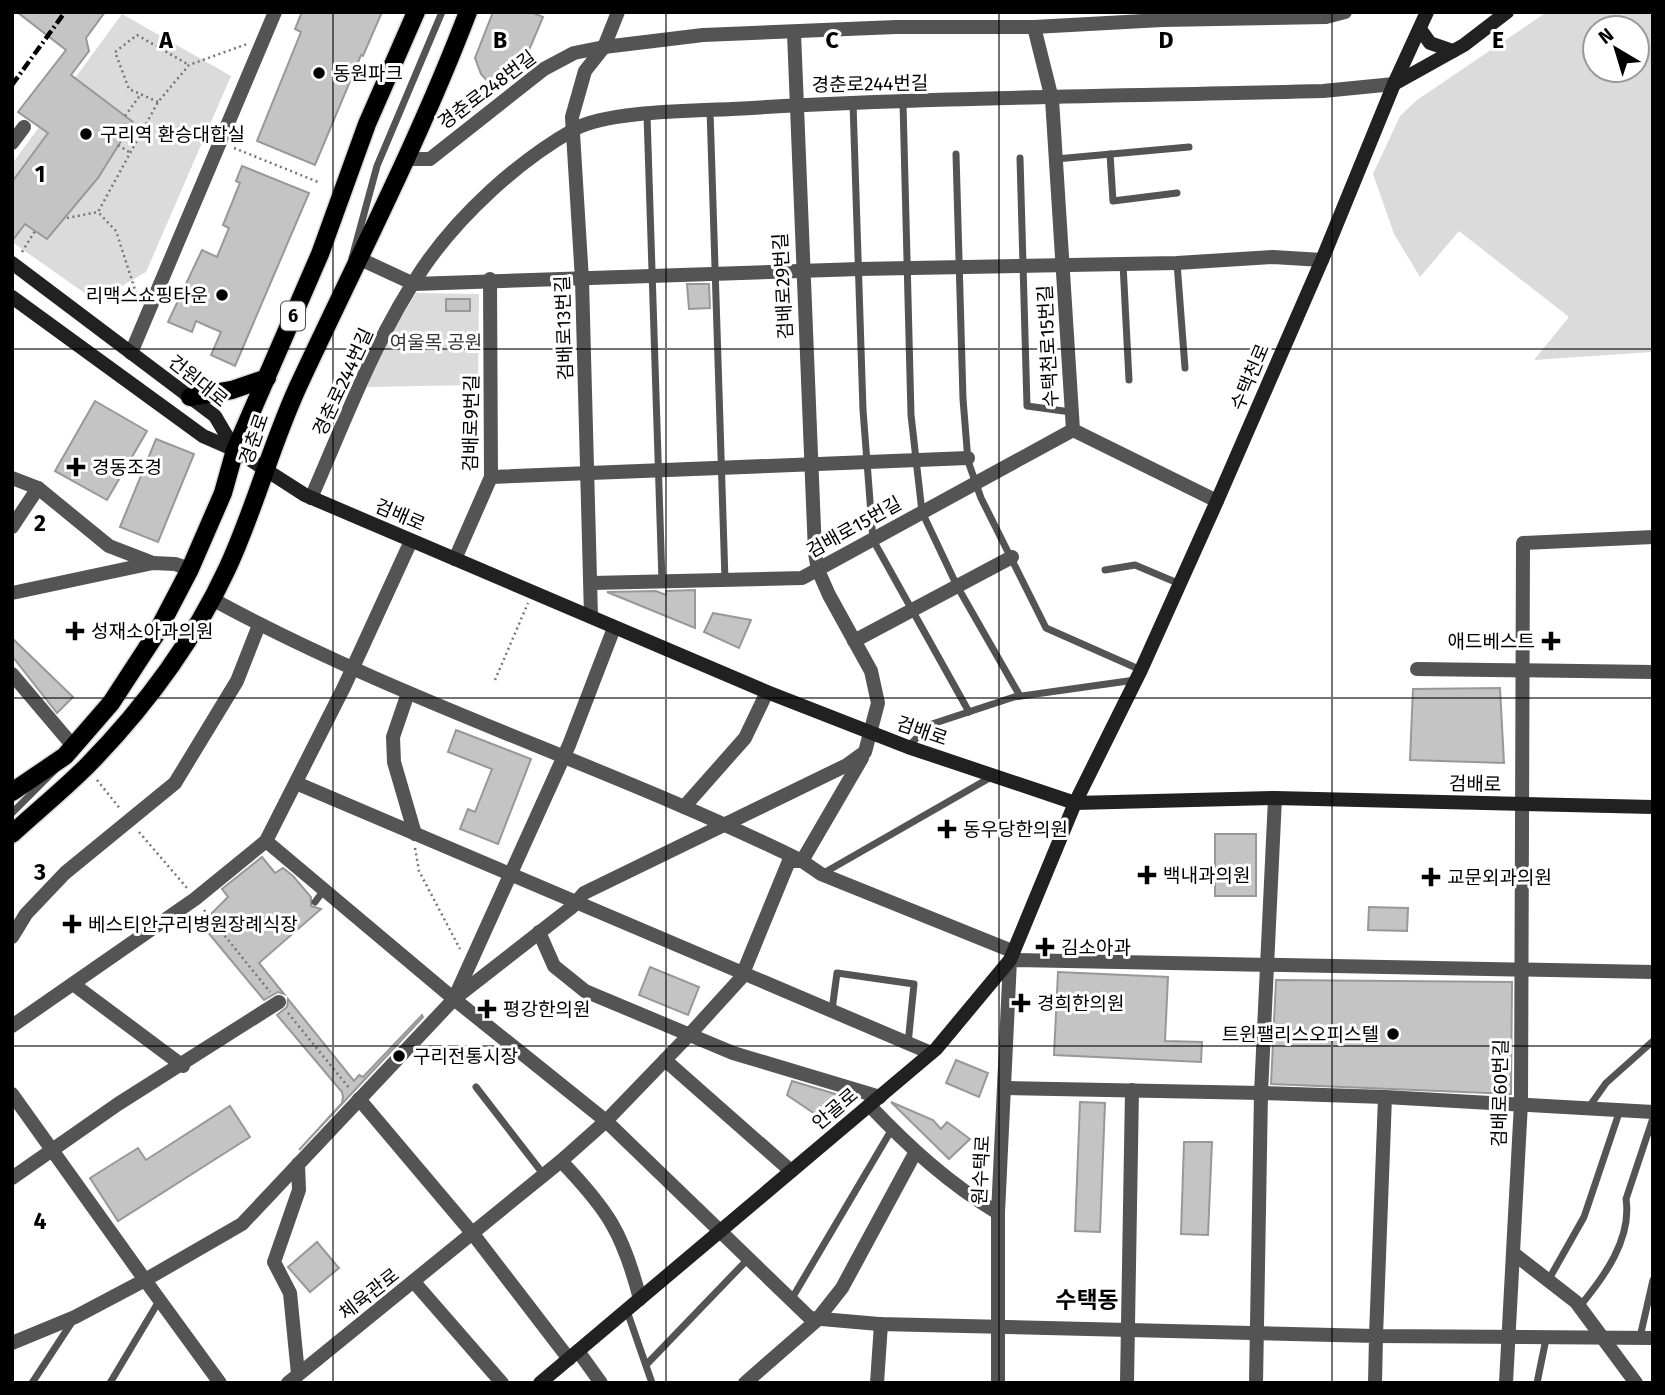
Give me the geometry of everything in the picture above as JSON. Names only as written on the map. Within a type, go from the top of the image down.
[{"type":"main road","name":"경춘로","points":[[12,792],[69,751],[111,703],[156,634],[190,569],[223,493],[235,450],[320,254],[367,124],[416,12]]},
{"type":"main road","name":"경춘로","points":[[12,834],[114,738],[181,652],[212,599],[239,542],[267,470],[282,419],[407,159],[468,12]]},
{"type":"main road","points":[[190,397],[232,390],[267,378]]},
{"type":"street","points":[[131,353],[275,12]]},
{"type":"street","name":"검배로13번길","points":[[591,616],[582,280],[572,117],[585,71],[604,47],[618,12]]},
{"type":"street","name":"경춘로248번길","points":[[407,159],[430,159],[544,69],[574,53],[604,47],[703,35],[896,27],[1034,27],[1164,16],[1326,17],[1345,12]]},
{"type":"street","name":"수택천로","points":[[1075,803],[1138,675],[1217,501],[1427,12]]},
{"type":"street","points":[[1394,84],[1453,51],[1507,12]]},
{"type":"street","name":"수택천로15번길","points":[[1034,27],[1052,99],[1073,430],[1217,501]]},
{"type":"street","points":[[1420,29],[1430,43],[1453,51]]},
{"type":"street","name":"검배로29번길","points":[[743,973],[789,860],[802,861],[865,752],[872,734],[878,703],[871,671],[818,570],[801,272],[794,105],[798,93],[794,33]]},
{"type":"street","name":"경춘로244번길","points":[[311,498],[374,356],[423,268],[469,214],[514,173],[573,130],[602,120],[646,115],[794,105],[1324,91],[1394,84]]},
{"type":"street","points":[[12,143],[24,127]]},
{"type":"street","name":"건원대로","points":[[17,257],[131,353],[215,416],[235,450]]},
{"type":"street","points":[[360,259],[414,284],[490,279],[582,280],[1063,263],[1177,263],[1273,257],[1322,260]]},
{"type":"street","name":"검배로9번길","points":[[455,559],[491,477],[490,279]]},
{"type":"street","name":"건원대로","points":[[12,297],[203,436],[235,450]]},
{"type":"street","name":"검배로15번길","points":[[592,583],[802,578],[1073,430]]},
{"type":"street","name":"검배로","points":[[235,450],[311,498],[614,628],[872,734],[1075,803],[1275,798],[1653,807]]},
{"type":"street","points":[[491,477],[811,467],[968,458]]},
{"type":"street","points":[[12,478],[38,488],[109,546],[153,563]]},
{"type":"street","points":[[12,527],[38,488]]},
{"type":"street","name":"검배로60번길","points":[[1506,1383],[1521,1103],[1524,804],[1522,543],[1653,537]]},
{"type":"street","points":[[12,1026],[195,899],[266,841],[353,667],[411,541]]},
{"type":"street","points":[[854,640],[1012,557]]},
{"type":"street","points":[[12,593],[153,563],[175,564],[190,569]]},
{"type":"street","points":[[212,599],[259,625],[408,693],[728,825],[802,861],[821,874],[1011,956],[1265,965],[1653,972]]},
{"type":"street","points":[[12,937],[26,914],[65,873],[129,820],[149,807],[175,783],[237,681],[259,625]]},
{"type":"street","points":[[454,999],[564,757],[614,628]]},
{"type":"street","points":[[1416,669],[1653,672]]},
{"type":"street","points":[[12,674],[69,751]]},
{"type":"street","points":[[684,807],[745,738],[767,692]]},
{"type":"street","points":[[408,693],[393,737],[394,762],[415,834]]},
{"type":"street","points":[[12,1343],[75,1317],[242,1224],[454,999],[584,893],[728,825],[847,765],[865,752]]},
{"type":"street","points":[[296,783],[931,1054]]},
{"type":"street","points":[[1256,1383],[1265,965],[1275,798]]},
{"type":"street","name":"안골로","points":[[540,1383],[931,1054],[1011,956],[1075,803]]},
{"type":"street","points":[[266,841],[320,896],[606,1121],[722,1230],[810,1318],[881,1324],[1128,1332],[1508,1339],[1646,1338]]},
{"type":"street","points":[[539,932],[554,966],[585,991],[691,1033],[733,1053],[874,1101],[892,1129],[915,1153],[959,1190],[998,1213]]},
{"type":"street","name":"원수택로","points":[[998,1383],[998,1213],[1011,956]]},
{"type":"street","name":"체육관로","points":[[293,1378],[473,1234],[606,1121],[691,1033],[743,973]]},
{"type":"street","points":[[73,984],[183,1066]]},
{"type":"street","points":[[12,1178],[118,1104],[183,1066],[279,1002]]},
{"type":"street","points":[[665,1060],[791,1171]]},
{"type":"street","points":[[1005,1088],[1385,1097],[1653,1112]]},
{"type":"street","points":[[1127,1383],[1132,1090]]},
{"type":"street","points":[[12,1094],[220,1383]]},
{"type":"street","points":[[1375,1383],[1385,1097]]},
{"type":"street","points":[[359,1099],[574,1355],[601,1383]]},
{"type":"street","points":[[745,1383],[819,1318],[842,1288],[915,1153]]},
{"type":"street","points":[[561,1161],[611,1217],[628,1252],[640,1299]]},
{"type":"street","points":[[293,1378],[290,1293],[274,1262],[299,1190],[298,1164]]},
{"type":"street","points":[[1513,1253],[1549,1279],[1580,1307],[1636,1383]]},
{"type":"street","points":[[414,1282],[502,1383]]},
{"type":"street","points":[[877,1383],[881,1324]]},
{"type":"lane","points":[[349,276],[377,166],[442,12]]},
{"type":"lane","points":[[853,103],[867,463],[873,540],[969,712]]},
{"type":"lane","points":[[903,103],[914,461],[922,512],[957,586],[1020,696]]},
{"type":"lane","points":[[710,110],[725,580]]},
{"type":"lane","points":[[646,115],[662,581]]},
{"type":"lane","points":[[1056,159],[1189,147]]},
{"type":"lane","points":[[956,154],[963,399],[968,458],[981,498],[1045,628],[1138,675]]},
{"type":"lane","points":[[1110,154],[1113,201],[1177,193]]},
{"type":"lane","points":[[1020,158],[1027,405],[1072,411]]},
{"type":"lane","points":[[1123,263],[1129,380]]},
{"type":"lane","points":[[1177,263],[1185,368]]},
{"type":"lane","points":[[1105,570],[1135,565],[1180,584]]},
{"type":"lane","points":[[908,747],[929,725],[1020,696],[1138,675]]},
{"type":"lane","points":[[12,813],[46,782],[69,751]]},
{"type":"lane","points":[[821,874],[993,776]]},
{"type":"lane","points":[[832,1011],[837,973],[914,984],[908,1044]]},
{"type":"lane","points":[[1588,1108],[1606,1083],[1653,1041]]},
{"type":"lane","points":[[476,1087],[544,1175]]},
{"type":"lane","points":[[1549,1279],[1584,1217],[1620,1110]]},
{"type":"lane","points":[[1580,1307],[1606,1272],[1623,1233],[1628,1213],[1626,1199],[1653,1118]]},
{"type":"lane","points":[[791,1300],[892,1129]]},
{"type":"lane","points":[[646,1365],[749,1258]]},
{"type":"lane","points":[[1646,1338],[1653,1280]]},
{"type":"lane","points":[[110,1383],[159,1301]]},
{"type":"lane","points":[[626,1310],[652,1383]]},
{"type":"lane","points":[[32,1383],[75,1317]]},
{"type":"lane","points":[[1537,1383],[1546,1339]]},
{"type":"path","points":[[158,102],[129,89],[114,52],[137,35],[189,65]]},
{"type":"path","points":[[98,212],[158,102],[189,65],[247,44]]},
{"type":"path","points":[[125,116],[141,94]]},
{"type":"path","points":[[118,145],[129,152]]},
{"type":"path","points":[[231,147],[318,182]]},
{"type":"path","points":[[66,218],[98,212]]},
{"type":"path","points":[[98,212],[116,231],[138,299]]},
{"type":"path","points":[[17,257],[35,231]]},
{"type":"path","points":[[495,680],[533,591]]},
{"type":"path","points":[[87,766],[359,1099]]},
{"type":"path","points":[[415,834],[414,854],[419,871],[468,965]]},
{"type":"green space","points":[[1547,12],[1653,12],[1653,352],[1534,360],[1569,317],[1459,231],[1420,277],[1394,234],[1373,174],[1400,116],[1417,100]]},
{"type":"green space","points":[[122,14],[231,76],[146,272],[96,301],[12,242],[12,164]]},
{"type":"green space","name":"여울목 공원","points":[[416,293],[479,294],[478,385],[367,387],[382,349]]},
{"type":"building","name":"구리역 환승대합실","points":[[17,12],[105,12],[86,38],[89,51],[71,75],[133,122],[98,178],[47,239],[25,224],[12,241],[12,182],[48,133],[18,112],[66,50]]},
{"type":"building","points":[[302,12],[382,12],[315,165],[257,141],[301,32],[295,29]]},
{"type":"building","points":[[493,12],[531,12],[543,17],[527,55],[492,86],[481,74],[475,58]]},
{"type":"building","name":"리맥스쇼핑타운","points":[[242,166],[309,193],[235,366],[211,355],[221,332],[196,321],[192,332],[168,322],[202,250],[217,257],[229,228],[223,225],[240,183],[236,181]]},
{"type":"building","points":[[687,284],[709,284],[710,308],[689,309]]},
{"type":"building","points":[[446,299],[470,299],[470,311],[446,311]]},
{"type":"building","points":[[95,401],[147,431],[107,500],[55,471]]},
{"type":"building","points":[[156,439],[194,454],[158,542],[120,527]]},
{"type":"building","points":[[695,590],[695,628],[607,592],[656,591],[666,595],[666,591]]},
{"type":"building","points":[[713,613],[751,620],[739,648],[704,632]]},
{"type":"building","points":[[12,638],[73,697],[57,713],[12,656]]},
{"type":"building","points":[[1500,688],[1504,763],[1410,760],[1413,689]]},
{"type":"building","points":[[456,730],[531,759],[498,844],[460,829],[468,809],[475,812],[492,769],[448,752]]},
{"type":"building","points":[[1215,834],[1256,834],[1256,896],[1215,896]]},
{"type":"building","points":[[262,857],[275,873],[283,868],[293,876],[311,897],[311,906],[321,909],[259,963],[284,994],[278,992],[264,1000],[201,924],[228,897],[222,889]]},
{"type":"building","points":[[1369,907],[1408,908],[1407,931],[1368,930]]},
{"type":"building","points":[[650,967],[699,987],[688,1015],[639,995]]},
{"type":"building","points":[[1058,972],[1168,977],[1165,1041],[1202,1042],[1201,1062],[1054,1055]]},
{"type":"building","name":"트윈팰리스오피스텔","points":[[1276,980],[1512,982],[1511,1094],[1271,1084]]},
{"type":"building","points":[[288,999],[354,1081],[359,1075],[363,1077],[422,1015],[423,1017],[299,1150],[342,1103],[343,1097],[342,1092],[277,1015],[287,1007]]},
{"type":"building","points":[[956,1060],[988,1073],[979,1097],[946,1083]]},
{"type":"building","points":[[792,1081],[842,1096],[818,1116],[787,1095]]},
{"type":"building","points":[[891,1102],[933,1120],[941,1129],[947,1122],[970,1139],[949,1159]]},
{"type":"building","points":[[1080,1102],[1105,1103],[1100,1232],[1075,1231]]},
{"type":"building","points":[[230,1106],[250,1137],[118,1221],[90,1178],[138,1148],[146,1160]]},
{"type":"building","points":[[1184,1142],[1212,1142],[1208,1235],[1181,1234]]},
{"type":"building","points":[[317,1242],[339,1268],[310,1292],[288,1267]]},
{"type":"railway","points":[[12,85],[65,12]]},
{"type":"place","name":"동원파크","points":[[319,73]]},
{"type":"place","name":"구리역 환승대합실","points":[[86,134]]},
{"type":"place","name":"리맥스쇼핑타운","points":[[222,295]]},
{"type":"place","name":"경동조경","points":[[76,467]]},
{"type":"place","name":"성재소아과의원","points":[[75,631]]},
{"type":"place","name":"애드베스트","points":[[1551,641]]},
{"type":"place","name":"동우당한의원","points":[[947,829]]},
{"type":"place","name":"백내과의원","points":[[1147,875]]},
{"type":"place","name":"교문외과의원","points":[[1431,877]]},
{"type":"place","name":"베스티안구리병원장례식장","points":[[72,924]]},
{"type":"place","name":"김소아과","points":[[1045,947]]},
{"type":"place","name":"경희한의원","points":[[1021,1003]]},
{"type":"place","name":"평강한의원","points":[[487,1009]]},
{"type":"place","name":"트윈팰리스오피스텔","points":[[1393,1034]]},
{"type":"place","name":"구리전통시장","points":[[399,1056]]},
{"type":"district","name":"수택동","points":[[1087,1300]]}]
